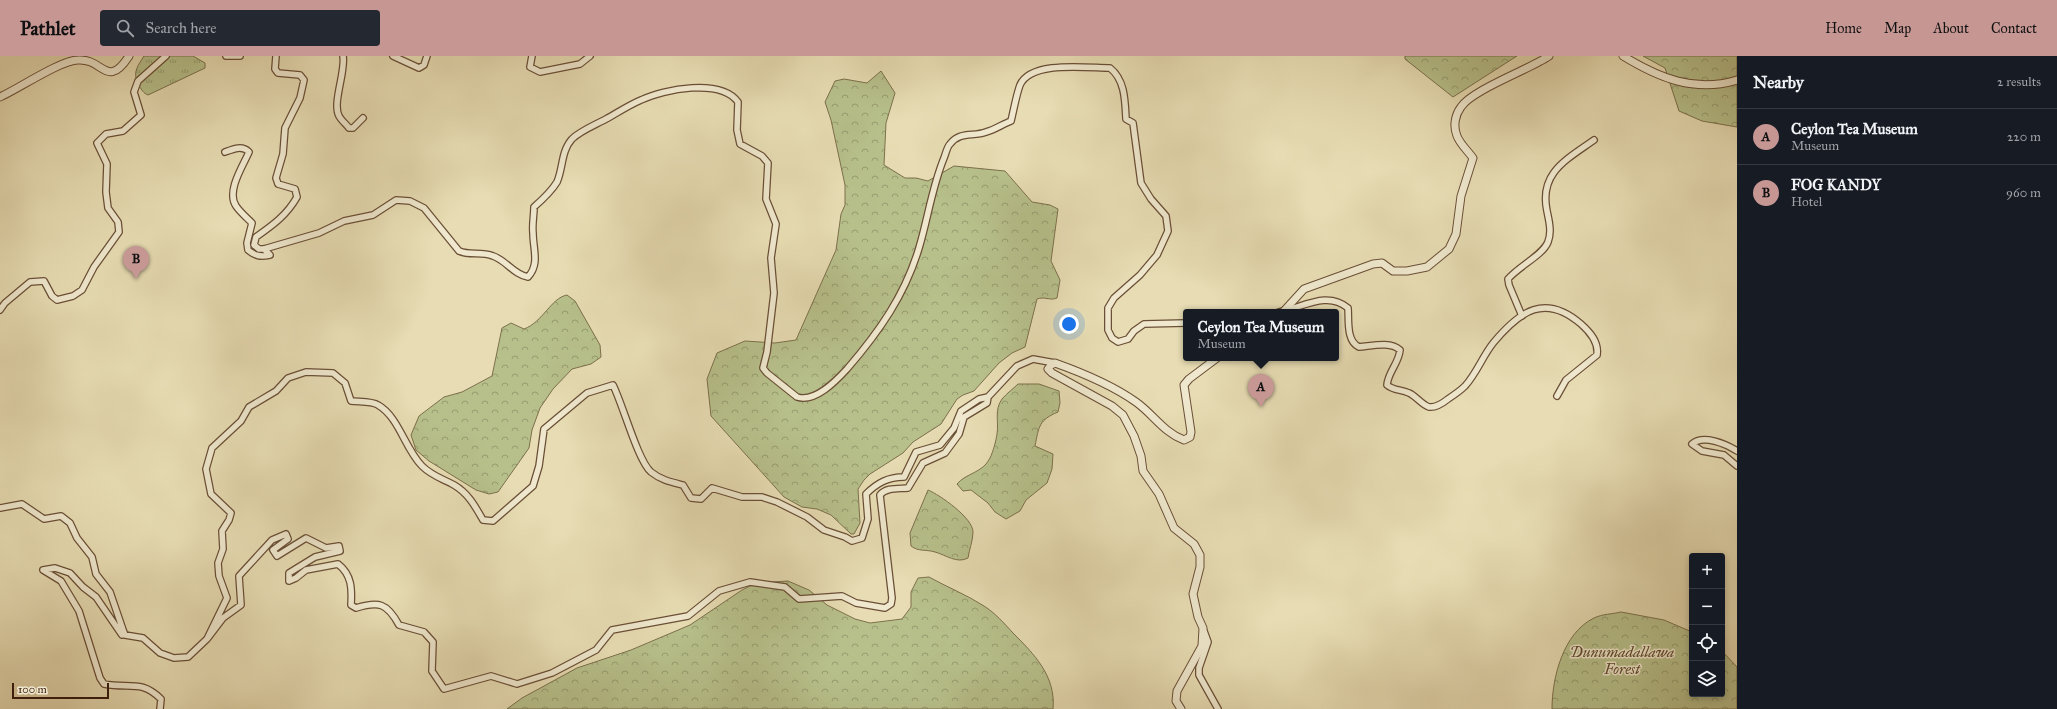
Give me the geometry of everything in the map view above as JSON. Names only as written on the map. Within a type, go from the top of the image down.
[{"type":"street","points":[[0,97],[62,65],[77,60],[83,60],[111,72],[116,72],[121,69],[129,56]]},
{"type":"street","points":[[0,310],[5,303],[30,282],[44,281],[52,296],[58,300],[73,296],[82,290],[94,267],[119,232],[118,222],[108,208],[106,192],[107,164],[97,143],[106,134],[123,131],[141,115],[134,92],[138,81],[166,56]]},
{"type":"street","points":[[226,56],[240,56]]},
{"type":"street","points":[[276,56],[275,69],[278,73],[300,75],[304,80],[300,98],[285,128],[283,154],[276,178],[278,184],[295,189],[297,197],[281,219],[256,237],[254,244],[259,249],[264,249],[319,233],[344,221],[373,215],[396,200],[410,201],[424,208],[458,251],[466,254],[484,254],[494,256],[507,264],[520,276],[528,277],[533,272],[536,263],[532,232],[534,207],[551,191],[557,181],[563,156],[571,140],[591,127],[642,99],[674,89],[714,88],[730,93],[738,102],[737,130],[740,144],[762,156],[768,164],[766,199],[767,206],[773,214],[776,224],[771,258],[774,293],[768,352],[763,368],[767,374],[797,397],[802,399],[814,395],[836,382],[867,345],[893,309],[907,283],[912,269],[938,172],[950,144],[962,134],[985,133],[1011,121],[1021,83],[1031,73],[1044,68],[1110,68],[1117,73],[1123,87],[1126,119],[1133,123],[1141,183],[1151,199],[1166,216],[1168,231],[1157,256],[1140,275],[1114,298],[1108,308],[1108,330],[1112,338],[1118,342],[1128,339],[1134,331],[1144,324],[1183,323]]},
{"type":"street","points":[[343,56],[344,62],[339,86],[338,114],[349,128],[353,128],[364,118]]},
{"type":"street","points":[[393,56],[419,68],[424,65],[427,56]]},
{"type":"street","points":[[532,56],[530,67],[540,72],[580,64],[590,56]]},
{"type":"street","points":[[1285,309],[1304,289],[1373,264],[1382,263],[1393,271],[1407,271],[1427,267],[1449,249],[1456,234],[1461,196],[1473,158],[1457,136],[1454,126],[1456,116],[1461,106],[1474,95],[1536,65],[1549,56]]},
{"type":"street","points":[[1623,56],[1650,72],[1678,83],[1724,84],[1737,80]]},
{"type":"street","points":[[1522,316],[1508,279],[1515,270],[1548,244],[1550,227],[1544,198],[1549,179],[1561,164],[1594,140]]},
{"type":"street","points":[[225,152],[239,147],[247,149],[249,152],[236,180],[233,198],[236,206],[252,223],[247,243],[248,250],[254,255],[262,257],[270,255],[264,249]]},
{"type":"street","points":[[1291,309],[1308,303],[1333,300],[1342,303],[1348,308],[1351,339],[1355,345],[1389,345],[1400,350],[1400,358],[1388,378],[1387,384],[1391,389],[1410,393],[1428,407],[1435,407],[1444,402],[1466,385],[1494,342],[1531,309],[1539,308],[1557,310],[1577,321],[1588,331],[1594,339],[1598,350],[1597,355],[1566,380],[1557,396]]},
{"type":"street","points":[[0,508],[22,504],[44,519],[61,516],[70,523],[77,538],[92,557],[96,574],[110,592],[125,635],[143,638],[160,652],[174,658],[188,657],[207,639],[223,618],[241,605],[239,576],[272,540],[286,534],[288,539],[273,550],[277,556],[306,538],[326,548],[339,546],[340,551],[315,557],[289,573],[289,580],[296,578],[306,570],[338,564],[346,570],[352,587],[351,605],[356,608],[370,604],[384,605],[393,613],[399,625],[424,632],[433,642],[432,671],[444,689],[491,676],[517,684],[552,673],[596,650],[612,630],[688,616],[719,591],[750,582],[785,587],[799,599],[842,596],[856,603],[885,608],[891,604],[892,598],[880,495],[882,492],[892,489],[908,488],[923,463],[945,453],[959,434],[964,417],[987,403],[988,397],[1017,366],[1034,359],[1055,363],[1091,377],[1136,402],[1163,428],[1174,436],[1184,440],[1190,437],[1191,432],[1184,385],[1189,379],[1213,361]]},
{"type":"street","points":[[1055,363],[1050,364],[1048,369],[1052,373],[1112,406],[1123,415],[1134,436],[1141,456],[1143,471],[1159,494],[1174,528],[1194,544],[1200,556],[1200,567],[1193,594],[1198,617],[1208,642],[1199,668],[1199,675],[1218,709]]},
{"type":"street","points":[[207,639],[227,598],[219,576],[218,563],[224,549],[222,531],[229,520],[231,513],[211,494],[206,469],[212,448],[241,421],[249,406],[276,391],[288,378],[306,372],[333,373],[345,383],[351,401],[377,404],[391,415],[408,449],[434,476],[466,494],[475,504],[482,520],[493,521],[533,486],[539,466],[544,429],[587,393],[613,385],[621,400],[641,458],[650,471],[663,480],[682,485],[691,498],[701,499],[712,488],[742,498],[762,497],[778,502],[807,517],[824,530],[845,536],[852,541],[862,538],[868,519],[866,494],[876,484],[893,477],[904,477],[916,452],[940,445],[954,428],[961,411],[979,399],[988,397]]},
{"type":"street","points":[[1737,451],[1727,444],[1703,440],[1696,441],[1692,444],[1702,451],[1724,455],[1737,466]]},
{"type":"street","points":[[123,630],[122,635],[96,597],[83,587],[70,573],[55,568],[43,570],[61,581],[79,611],[100,678],[104,684],[116,686],[137,685],[151,689],[162,699],[160,709]]},
{"type":"street","points":[[1181,709],[1176,701],[1177,691],[1202,646],[1203,628]]},
{"type":"green space","points":[[144,56],[193,56],[205,63],[205,68],[148,95],[139,86],[136,77],[137,67]]},
{"type":"green space","points":[[1405,56],[1517,56],[1453,97],[1405,59]]},
{"type":"green space","points":[[1643,56],[1737,56],[1737,127],[1702,121],[1679,111],[1665,68]]},
{"type":"green space","points":[[881,71],[895,93],[886,123],[884,165],[905,178],[916,178],[928,181],[954,166],[1005,171],[1032,202],[1050,205],[1058,209],[1051,261],[1060,280],[1057,298],[1037,299],[1025,347],[1012,353],[999,363],[974,391],[957,399],[941,424],[913,442],[903,453],[870,474],[864,480],[858,489],[860,523],[854,534],[851,534],[831,515],[817,509],[802,507],[784,497],[711,416],[707,379],[717,353],[745,341],[775,343],[796,340],[836,250],[841,214],[845,205],[845,185],[831,120],[825,102],[835,81],[844,79],[867,83]]},
{"type":"green space","points":[[567,295],[575,301],[600,345],[601,357],[591,364],[572,369],[553,389],[540,408],[532,430],[529,448],[498,492],[489,494],[476,490],[429,461],[416,450],[411,435],[419,416],[444,397],[462,392],[492,376],[502,328],[511,323],[524,329],[531,326],[556,301]]},
{"type":"green space","points":[[1018,384],[1039,384],[1059,391],[1060,403],[1058,412],[1047,418],[1041,424],[1035,446],[1053,454],[1052,469],[1047,483],[1026,500],[1020,511],[1006,519],[995,512],[988,503],[971,490],[963,491],[957,484],[987,463],[997,437],[998,407],[1002,399]]},
{"type":"green space","points":[[928,490],[955,508],[968,520],[972,526],[973,535],[968,558],[964,560],[956,560],[935,552],[917,549],[911,546],[910,533]]},
{"type":"green space","points":[[929,577],[971,598],[988,609],[999,618],[1029,649],[1042,666],[1051,686],[1053,709],[507,709],[522,698],[577,668],[631,650],[690,625],[742,590],[756,583],[788,581],[809,590],[827,605],[855,619],[870,623],[902,619],[911,607],[911,592],[918,578]]},
{"type":"green space","name":"Dunumadallawa Forest","points":[[1621,612],[1664,620],[1689,631],[1689,697],[1725,697],[1725,654],[1737,667],[1737,709],[1552,709],[1554,684],[1557,671],[1567,645],[1574,634],[1583,625],[1594,618]]},
{"type":"place","name":"FOG KANDY","points":[[136,279]]},
{"type":"place","name":"Ceylon Tea Museum","points":[[1261,407]]}]
